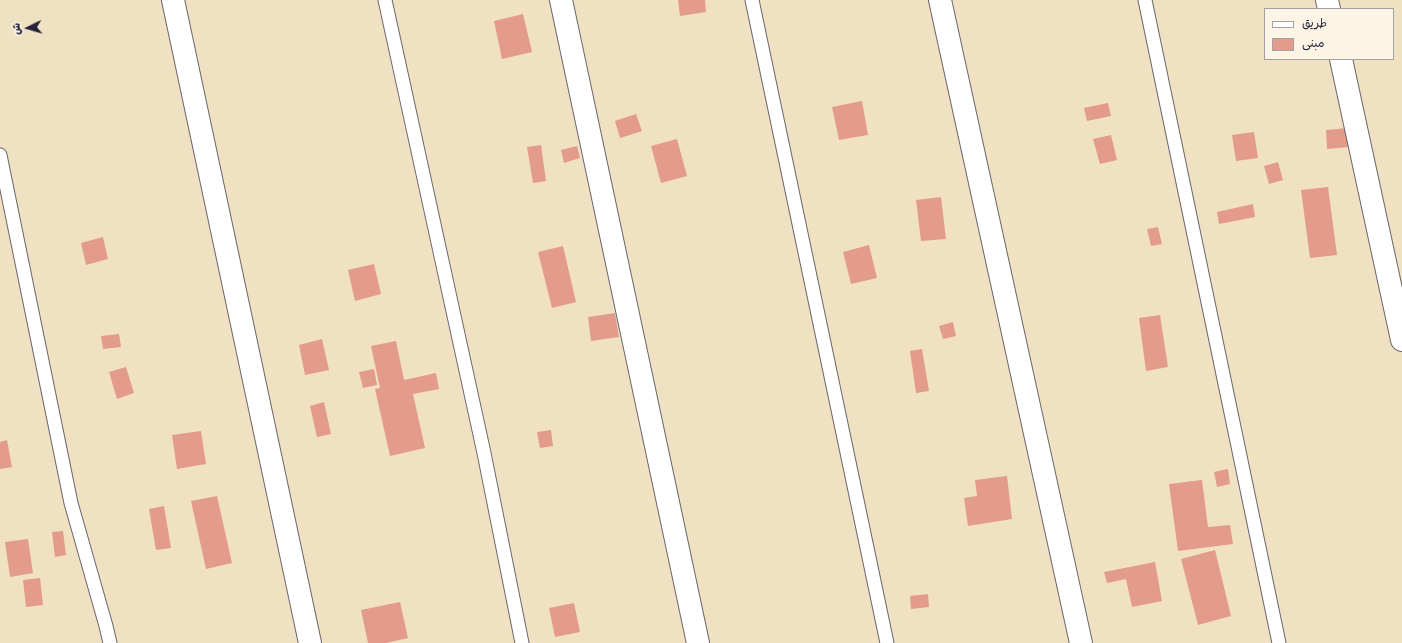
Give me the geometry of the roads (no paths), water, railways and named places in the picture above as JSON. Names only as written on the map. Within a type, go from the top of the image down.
[{"type":"street","points":[[173,0],[310,643]]},
{"type":"street","points":[[561,0],[698,643]]},
{"type":"street","points":[[940,0],[1081,643]]},
{"type":"street","points":[[1341,60],[1402,340]]},
{"type":"lane","points":[[385,0],[484,453],[522,643]]},
{"type":"lane","points":[[752,0],[887,643]]},
{"type":"lane","points":[[1145,0],[1279,643]]},
{"type":"lane","points":[[0,156],[71,503],[110,643]]}]
